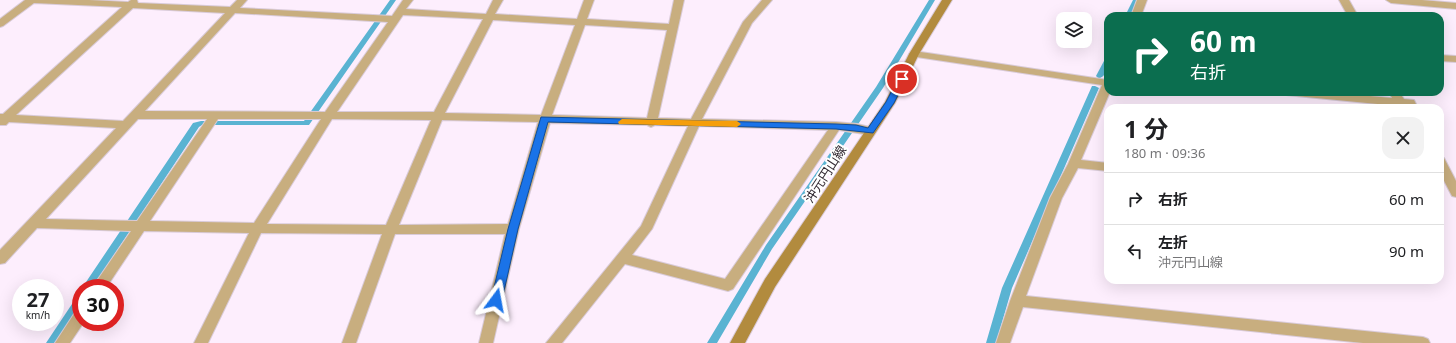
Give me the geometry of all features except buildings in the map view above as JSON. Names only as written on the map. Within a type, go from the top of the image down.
[{"type":"main road","name":"沖元円山線","points":[[737,343],[770,283],[890,103],[914,54],[947,0]]},
{"type":"street","points":[[0,24],[31,0]]},
{"type":"street","points":[[35,0],[133,3],[379,18],[397,16],[489,18],[672,27]]},
{"type":"street","points":[[1,257],[242,0]]},
{"type":"street","points":[[201,343],[257,229],[329,115],[408,0]]},
{"type":"street","points":[[349,343],[390,230],[438,116],[498,0]]},
{"type":"street","points":[[486,343],[513,229],[544,119],[589,0]]},
{"type":"street","points":[[651,122],[679,0]]},
{"type":"street","points":[[553,343],[646,229],[694,123],[748,22],[767,0]]},
{"type":"street","points":[[1138,12],[1142,0]]},
{"type":"street","points":[[1344,0],[1351,12]]},
{"type":"street","points":[[1391,0],[1456,6]]},
{"type":"street","points":[[2,120],[133,3]]},
{"type":"street","points":[[914,54],[1104,82]]},
{"type":"street","points":[[1444,58],[1456,59]]},
{"type":"street","points":[[1003,343],[1017,301],[1056,198],[1074,164],[1104,93]]},
{"type":"street","points":[[1375,96],[1397,97],[1410,104]]},
{"type":"street","points":[[135,115],[211,120],[311,114],[438,116],[840,127],[870,131]]},
{"type":"street","points":[[2,120],[126,125]]},
{"type":"street","points":[[104,279],[132,226],[211,120]]},
{"type":"street","points":[[622,258],[728,284],[840,127]]},
{"type":"street","points":[[1074,164],[1104,167]]},
{"type":"street","points":[[1444,169],[1456,192]]},
{"type":"street","points":[[34,223],[257,229],[513,229]]},
{"type":"street","points":[[1017,301],[1423,343]]},
{"type":"street","points":[[62,343],[72,328]]},
{"type":"waterway","points":[[93,279],[196,125],[201,123],[306,123],[393,0]]},
{"type":"waterway","points":[[712,343],[769,247],[879,88],[932,0]]},
{"type":"waterway","points":[[1130,12],[1136,0]]},
{"type":"waterway","points":[[1100,76],[1104,68]]},
{"type":"waterway","points":[[991,343],[1007,288],[1095,88]]},
{"type":"waterway","points":[[51,343],[72,312]]},
{"type":"slow traffic","points":[[622,122],[737,124]]},
{"type":"route","points":[[496,300],[513,229],[544,119],[836,126],[870,131],[890,103],[902,79]]}]
